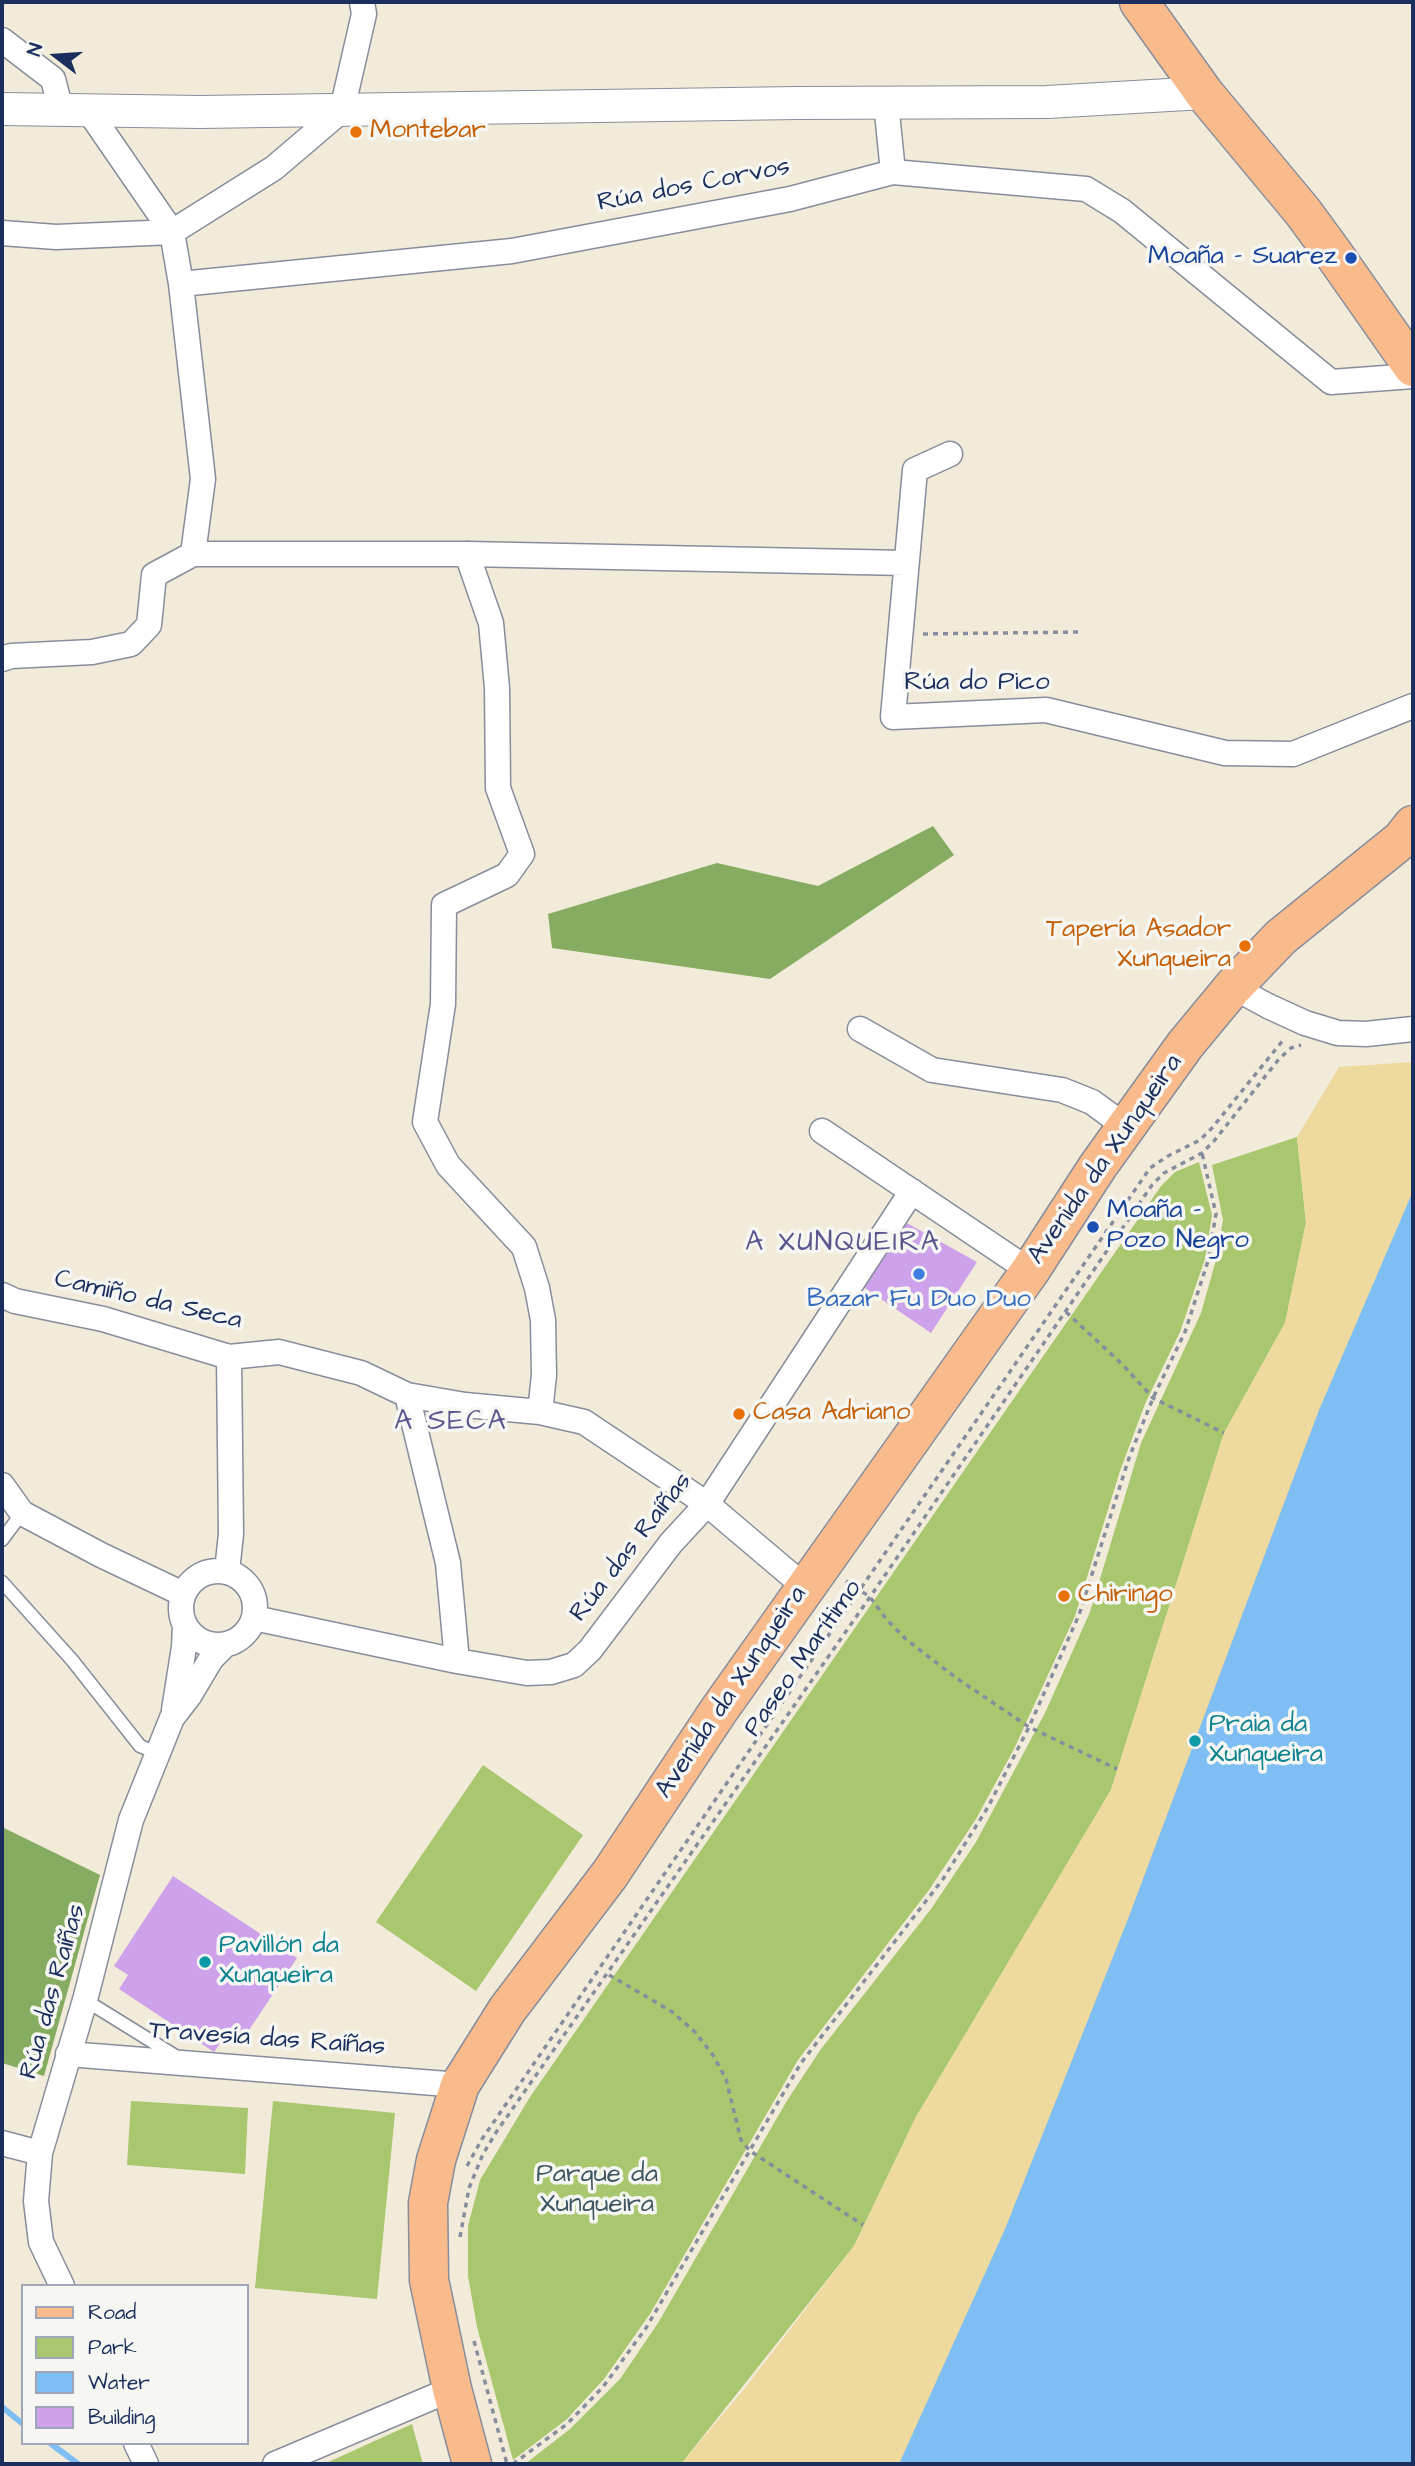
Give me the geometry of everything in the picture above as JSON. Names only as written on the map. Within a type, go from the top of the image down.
[{"type":"main road","points":[[1139,2],[1204,93],[1303,212],[1413,368]]},
{"type":"main road","name":"Avenida da Xunqueira","points":[[471,2464],[429,2280],[428,2203],[436,2160],[460,2085],[507,2010],[610,1874],[719,1710],[1030,1271],[1126,1126],[1185,1045],[1233,996],[1281,937],[1401,840],[1413,825]]},
{"type":"street","points":[[2,233],[56,237],[172,232],[274,168],[342,110],[364,13],[362,2]]},
{"type":"street","points":[[2,40],[53,79],[74,110],[172,232],[181,284],[203,479],[193,554]]},
{"type":"street","points":[[2,109],[342,110],[1047,102],[1204,93]]},
{"type":"street","points":[[886,103],[893,172]]},
{"type":"street","name":"Rúa dos Corvos","points":[[181,284],[512,251],[790,199],[893,172],[1086,189],[1122,211],[1331,382],[1413,376]]},
{"type":"street","name":"Rúa do Pico","points":[[950,454],[915,470],[893,717],[1046,710],[1225,753],[1293,754],[1413,706]]},
{"type":"street","points":[[2,659],[10,656],[92,652],[131,644],[149,625],[154,575],[193,554],[467,554],[906,563]]},
{"type":"street","points":[[467,554],[491,623],[497,688],[498,788],[522,854],[507,875],[444,905],[443,1004],[425,1122],[448,1165],[524,1247],[544,1320],[544,1375],[540,1412]]},
{"type":"street","points":[[1233,996],[1268,1006],[1306,1023],[1338,1033],[1366,1034],[1413,1029]]},
{"type":"street","points":[[860,1028],[933,1070],[1062,1090],[1091,1102],[1126,1126]]},
{"type":"street","points":[[822,1130],[1030,1271]]},
{"type":"street","name":"Rúa das Raíñas","points":[[254,1618],[527,1673],[551,1672],[573,1665],[590,1650],[671,1543],[707,1504],[912,1191]]},
{"type":"street","name":"Camiño da Seca","points":[[2,1295],[15,1301],[103,1319],[229,1357],[279,1352],[361,1373],[407,1395],[465,1405],[540,1412],[584,1422],[813,1576]]},
{"type":"street","points":[[227,1571],[232,1534],[229,1357]]},
{"type":"street","points":[[407,1395],[448,1563],[457,1661]]},
{"type":"street","points":[[2,1485],[22,1513],[183,1594]]},
{"type":"street","points":[[216,1570],[227,1571],[238,1576],[253,1594],[254,1618],[248,1630],[238,1639],[214,1645],[202,1642],[192,1635],[185,1625],[181,1604],[183,1594],[196,1577],[216,1570]]},
{"type":"street","name":"Rúa das Raíñas","points":[[61,2284],[41,2242],[36,2201],[40,2153],[85,2000],[131,1820],[172,1718],[185,1625]]},
{"type":"street","name":"Rúa das Raíñas","points":[[172,1718],[211,1659],[226,1644]]},
{"type":"street","name":"Travesía das Raíñas","points":[[68,2054],[460,2085]]},
{"type":"street","points":[[2,2143],[40,2153]]},
{"type":"street","points":[[275,2464],[452,2389]]},
{"type":"street","points":[[137,2445],[146,2464]]},
{"type":"lane","points":[[2,1540],[22,1513]]},
{"type":"lane","points":[[2,1582],[72,1660],[140,1746],[157,1753]]},
{"type":"lane","points":[[85,2000],[190,2065]]},
{"type":"path","points":[[900,635],[1078,632]]},
{"type":"path","points":[[467,2167],[482,2139],[1150,1168],[1167,1156],[1200,1140],[1280,1041],[1288,1036]]},
{"type":"path","name":"Paseo Marítimo","points":[[460,2238],[469,2188],[496,2131],[608,1975],[1152,1185],[1164,1173],[1202,1153],[1279,1059],[1291,1048],[1302,1045]]},
{"type":"path","points":[[513,2464],[566,2424],[603,2387],[646,2328],[801,2063],[943,1879],[988,1807],[1029,1727],[1079,1615],[1129,1458],[1153,1398],[1185,1332],[1208,1261],[1216,1214],[1202,1153]]},
{"type":"path","points":[[1066,1312],[1123,1365],[1153,1398],[1224,1433]]},
{"type":"path","points":[[813,1576],[860,1590],[870,1597],[887,1620],[907,1640],[955,1677],[1029,1727],[1117,1769]]},
{"type":"path","points":[[608,1975],[671,2011],[701,2040],[726,2079],[741,2140],[750,2151],[863,2225]]},
{"type":"path","points":[[474,2341],[507,2464]]},
{"type":"green space","points":[[933,826],[954,855],[770,979],[552,948],[548,914],[717,863],[818,886]]},
{"type":"green space","points":[[1297,1137],[1306,1223],[1285,1323],[1224,1433],[1111,1790],[916,2117],[854,2246],[681,2464],[525,2464],[570,2429],[620,2379],[658,2323],[788,2099],[821,2049],[931,1909],[976,1842],[1045,1713],[1090,1612],[1141,1443],[1201,1313],[1216,1260],[1223,1220],[1212,1165]]},
{"type":"green space","name":"Parque da Xunqueira","points":[[1199,1162],[1212,1215],[1205,1259],[1180,1332],[1145,1404],[1120,1471],[1075,1616],[1014,1749],[976,1819],[929,1890],[798,2060],[650,2314],[604,2379],[567,2419],[513,2460],[477,2327],[468,2276],[468,2226],[480,2180],[530,2097],[1161,1186],[1175,1172]]},
{"type":"green space","points":[[483,1765],[583,1835],[476,1991],[376,1922]]},
{"type":"green space","points":[[2,1827],[100,1875],[44,2076],[2,2063]]},
{"type":"green space","points":[[131,2101],[248,2108],[245,2174],[127,2165]]},
{"type":"green space","points":[[273,2101],[395,2113],[377,2299],[255,2288]]},
{"type":"green space","points":[[412,2424],[423,2464],[324,2464]]},
{"type":"sand","name":"Praia da Xunqueira","points":[[1413,1062],[1413,1322],[976,2464],[681,2464],[745,2388],[854,2246],[916,2117],[1111,1790],[1224,1433],[1285,1323],[1306,1223],[1297,1137],[1339,1067]]},
{"type":"water","points":[[1413,1191],[1413,2464],[899,2464],[1005,2229],[1128,1919],[1319,1410]]},
{"type":"building","name":"Bazar Fu Duo Duo","points":[[905,1222],[977,1262],[931,1333],[862,1286]]},
{"type":"building","name":"Pavillón da Xunqueira","points":[[173,1876],[297,1958],[239,2045],[225,2036],[214,2052],[119,1989],[128,1975],[114,1966]]},
{"type":"waterway","points":[[2,2407],[21,2422]]},
{"type":"waterway","points":[[53,2445],[78,2464]]},
{"type":"place","name":"Montebar","points":[[356,132]]},
{"type":"place","name":"Moaña - Suarez","points":[[1351,258]]},
{"type":"place","name":"Tapería Asador Xunqueira","points":[[1245,946]]},
{"type":"place","name":"Moaña - Pozo Negro","points":[[1093,1227]]},
{"type":"place","name":"Bazar Fu Duo Duo","points":[[919,1274]]},
{"type":"place","name":"Casa Adriano","points":[[739,1414]]},
{"type":"place","name":"Chiringo","points":[[1064,1596]]},
{"type":"place","name":"Praia da Xunqueira","points":[[1195,1741]]},
{"type":"place","name":"Pavillón da Xunqueira","points":[[205,1962]]},
{"type":"district","name":"A XUNQUEIRA","points":[[843,1244]]},
{"type":"district","name":"A SECA","points":[[451,1423]]}]
